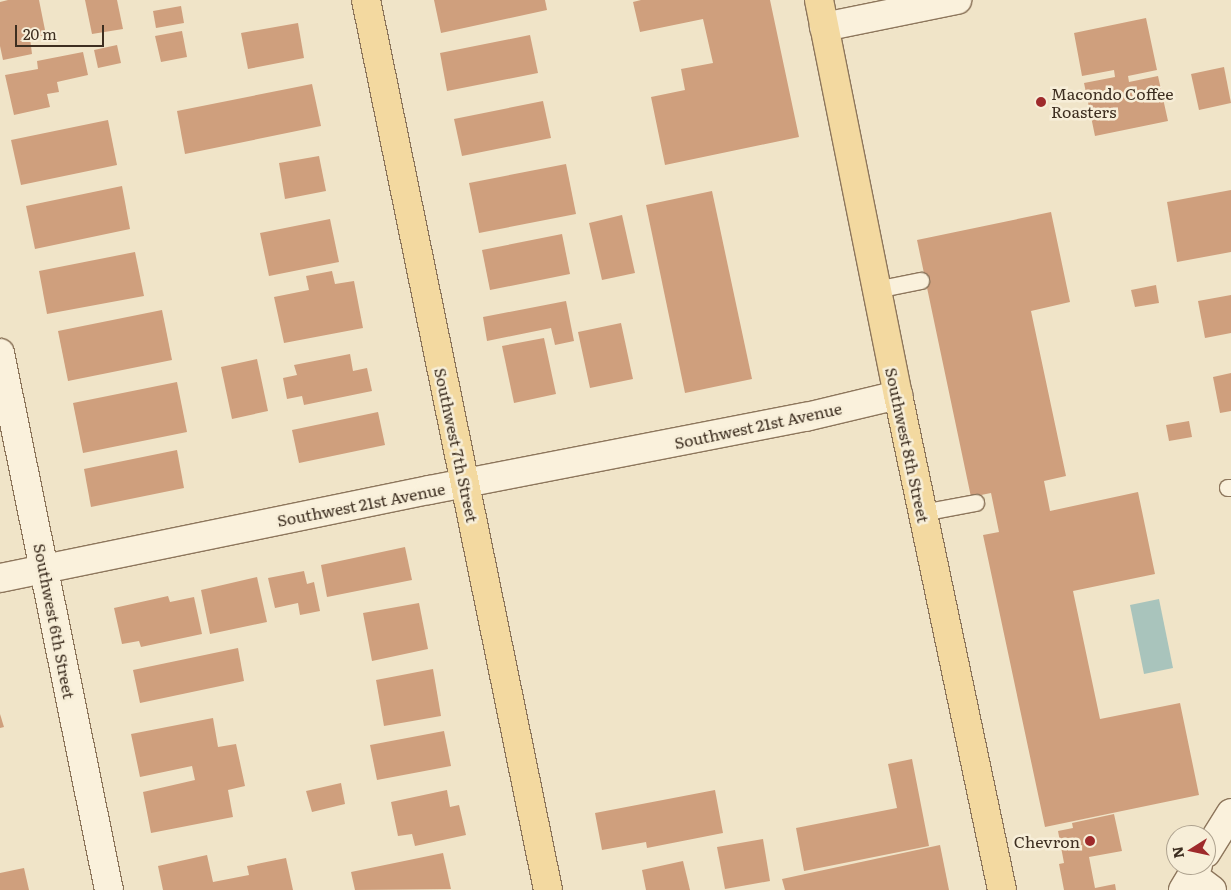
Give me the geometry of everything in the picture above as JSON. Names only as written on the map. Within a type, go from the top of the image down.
[{"type":"main road","name":"Southwest 7th Street","points":[[366,0],[548,890]]},
{"type":"main road","name":"Southwest 8th Street","points":[[819,0],[876,290],[1002,890]]},
{"type":"street","points":[[824,27],[957,0]]},
{"type":"street","name":"Southwest 6th Street","points":[[0,353],[109,890]]},
{"type":"street","name":"Southwest 21st Avenue","points":[[0,578],[464,483],[806,417],[898,395]]},
{"type":"street","points":[[1216,841],[1231,813]]},
{"type":"street","points":[[1225,890],[1231,880]]},
{"type":"lane","points":[[876,290],[921,281]]},
{"type":"lane","points":[[923,513],[976,503]]},
{"type":"water","points":[[1159,599],[1173,668],[1144,674],[1130,605]]},
{"type":"building","points":[[8,0],[39,0],[46,35],[30,38],[32,54],[3,60],[0,46],[0,2]]},
{"type":"building","points":[[85,0],[117,0],[123,29],[92,34]]},
{"type":"building","points":[[434,0],[545,0],[547,10],[441,33]]},
{"type":"building","points":[[641,0],[770,0],[799,137],[665,165],[651,97],[685,90],[681,69],[713,63],[703,19],[640,32],[633,2]]},
{"type":"building","points":[[181,6],[184,23],[156,28],[153,11]]},
{"type":"building","points":[[1146,18],[1157,70],[1128,76],[1129,82],[1158,76],[1168,121],[1095,136],[1084,83],[1115,77],[1114,70],[1082,76],[1074,33]]},
{"type":"building","points":[[298,23],[304,58],[248,69],[241,33]]},
{"type":"building","points":[[182,31],[187,57],[161,62],[155,36]]},
{"type":"building","points":[[530,35],[538,73],[447,91],[440,53]]},
{"type":"building","points":[[117,45],[121,63],[98,68],[94,50]]},
{"type":"building","points":[[83,52],[88,75],[57,82],[59,92],[47,94],[50,107],[14,115],[5,75],[38,69],[37,61]]},
{"type":"building","points":[[1224,67],[1231,103],[1199,110],[1191,74]]},
{"type":"building","points":[[312,84],[321,126],[185,154],[177,111]]},
{"type":"building","points":[[543,101],[551,138],[462,156],[454,119]]},
{"type":"building","points":[[108,120],[117,165],[21,185],[11,140]]},
{"type":"building","points":[[319,156],[326,191],[285,199],[279,163]]},
{"type":"building","points":[[566,164],[576,214],[479,233],[469,183]]},
{"type":"building","points":[[122,186],[130,229],[35,249],[26,206]]},
{"type":"building","points":[[1231,190],[1231,252],[1177,262],[1167,202]]},
{"type":"building","points":[[712,191],[752,379],[685,393],[646,205]]},
{"type":"building","points":[[1051,212],[1070,302],[1031,311],[1066,476],[1044,481],[1050,511],[1138,492],[1155,574],[1073,591],[1100,719],[1180,703],[1199,795],[1045,827],[983,535],[999,532],[991,493],[971,497],[917,240]]},
{"type":"building","points":[[622,215],[635,273],[602,280],[589,223]]},
{"type":"building","points":[[330,219],[339,262],[269,276],[260,233]]},
{"type":"building","points":[[562,234],[570,274],[490,290],[482,250]]},
{"type":"building","points":[[135,252],[144,296],[47,314],[39,271]]},
{"type":"building","points":[[332,271],[335,284],[354,281],[363,328],[284,343],[274,297],[309,290],[306,276]]},
{"type":"building","points":[[1156,285],[1159,303],[1135,307],[1131,290]]},
{"type":"building","points":[[1231,295],[1231,333],[1205,338],[1198,301]]},
{"type":"building","points":[[566,301],[574,341],[555,345],[551,328],[487,341],[483,317]]},
{"type":"building","points":[[162,310],[172,360],[68,381],[58,331]]},
{"type":"building","points":[[621,323],[633,379],[590,388],[578,332]]},
{"type":"building","points":[[544,338],[556,394],[514,403],[502,346]]},
{"type":"building","points":[[350,354],[353,371],[367,368],[372,391],[304,405],[302,396],[287,399],[283,378],[297,375],[294,365]]},
{"type":"building","points":[[257,359],[268,411],[232,419],[221,367]]},
{"type":"building","points":[[1231,373],[1231,411],[1220,413],[1213,377]]},
{"type":"building","points":[[177,382],[187,432],[83,453],[73,403]]},
{"type":"building","points":[[378,412],[385,445],[299,463],[292,430]]},
{"type":"building","points":[[1189,421],[1192,437],[1169,441],[1166,425]]},
{"type":"building","points":[[177,450],[184,488],[91,507],[84,469]]},
{"type":"building","points":[[405,547],[412,580],[327,597],[321,565]]},
{"type":"building","points":[[304,571],[307,584],[314,582],[320,611],[300,615],[298,603],[275,608],[268,578]]},
{"type":"building","points":[[257,577],[267,622],[210,634],[201,590]]},
{"type":"building","points":[[168,596],[170,602],[194,597],[202,634],[141,647],[139,641],[122,644],[114,608]]},
{"type":"building","points":[[419,603],[428,649],[372,661],[363,613]]},
{"type":"building","points":[[238,648],[244,681],[140,703],[133,670]]},
{"type":"building","points":[[433,669],[441,716],[384,726],[376,680]]},
{"type":"building","points":[[0,714],[4,727],[0,728]]},
{"type":"building","points":[[213,718],[218,747],[236,744],[245,786],[228,790],[233,817],[151,833],[143,792],[195,780],[192,766],[140,777],[131,734]]},
{"type":"building","points":[[444,731],[451,766],[377,780],[370,745]]},
{"type":"building","points":[[912,759],[929,846],[804,871],[796,828],[897,808],[888,764]]},
{"type":"building","points":[[341,783],[345,804],[312,812],[306,791]]},
{"type":"building","points":[[447,790],[450,807],[459,805],[466,835],[415,846],[412,834],[398,836],[391,802]]},
{"type":"building","points":[[715,790],[723,833],[647,848],[646,842],[602,850],[595,813]]},
{"type":"building","name":"Chevron","points":[[1114,814],[1122,851],[1089,857],[1095,888],[1115,884],[1116,890],[1064,890],[1059,864],[1064,863],[1058,831],[1073,828],[1072,823]]},
{"type":"building","points":[[763,839],[770,881],[725,889],[717,847]]},
{"type":"building","points":[[940,845],[949,890],[785,890],[782,879]]},
{"type":"building","points":[[443,853],[451,889],[355,890],[351,872]]},
{"type":"building","points":[[207,855],[213,882],[249,875],[247,866],[286,858],[293,890],[163,890],[158,866]]},
{"type":"building","points":[[683,861],[690,890],[646,890],[642,870]]},
{"type":"building","points":[[24,868],[29,890],[0,890],[0,873]]},
{"type":"place","name":"Macondo Coffee Roasters","points":[[1041,102]]},
{"type":"place","name":"Chevron","points":[[1090,841]]}]
